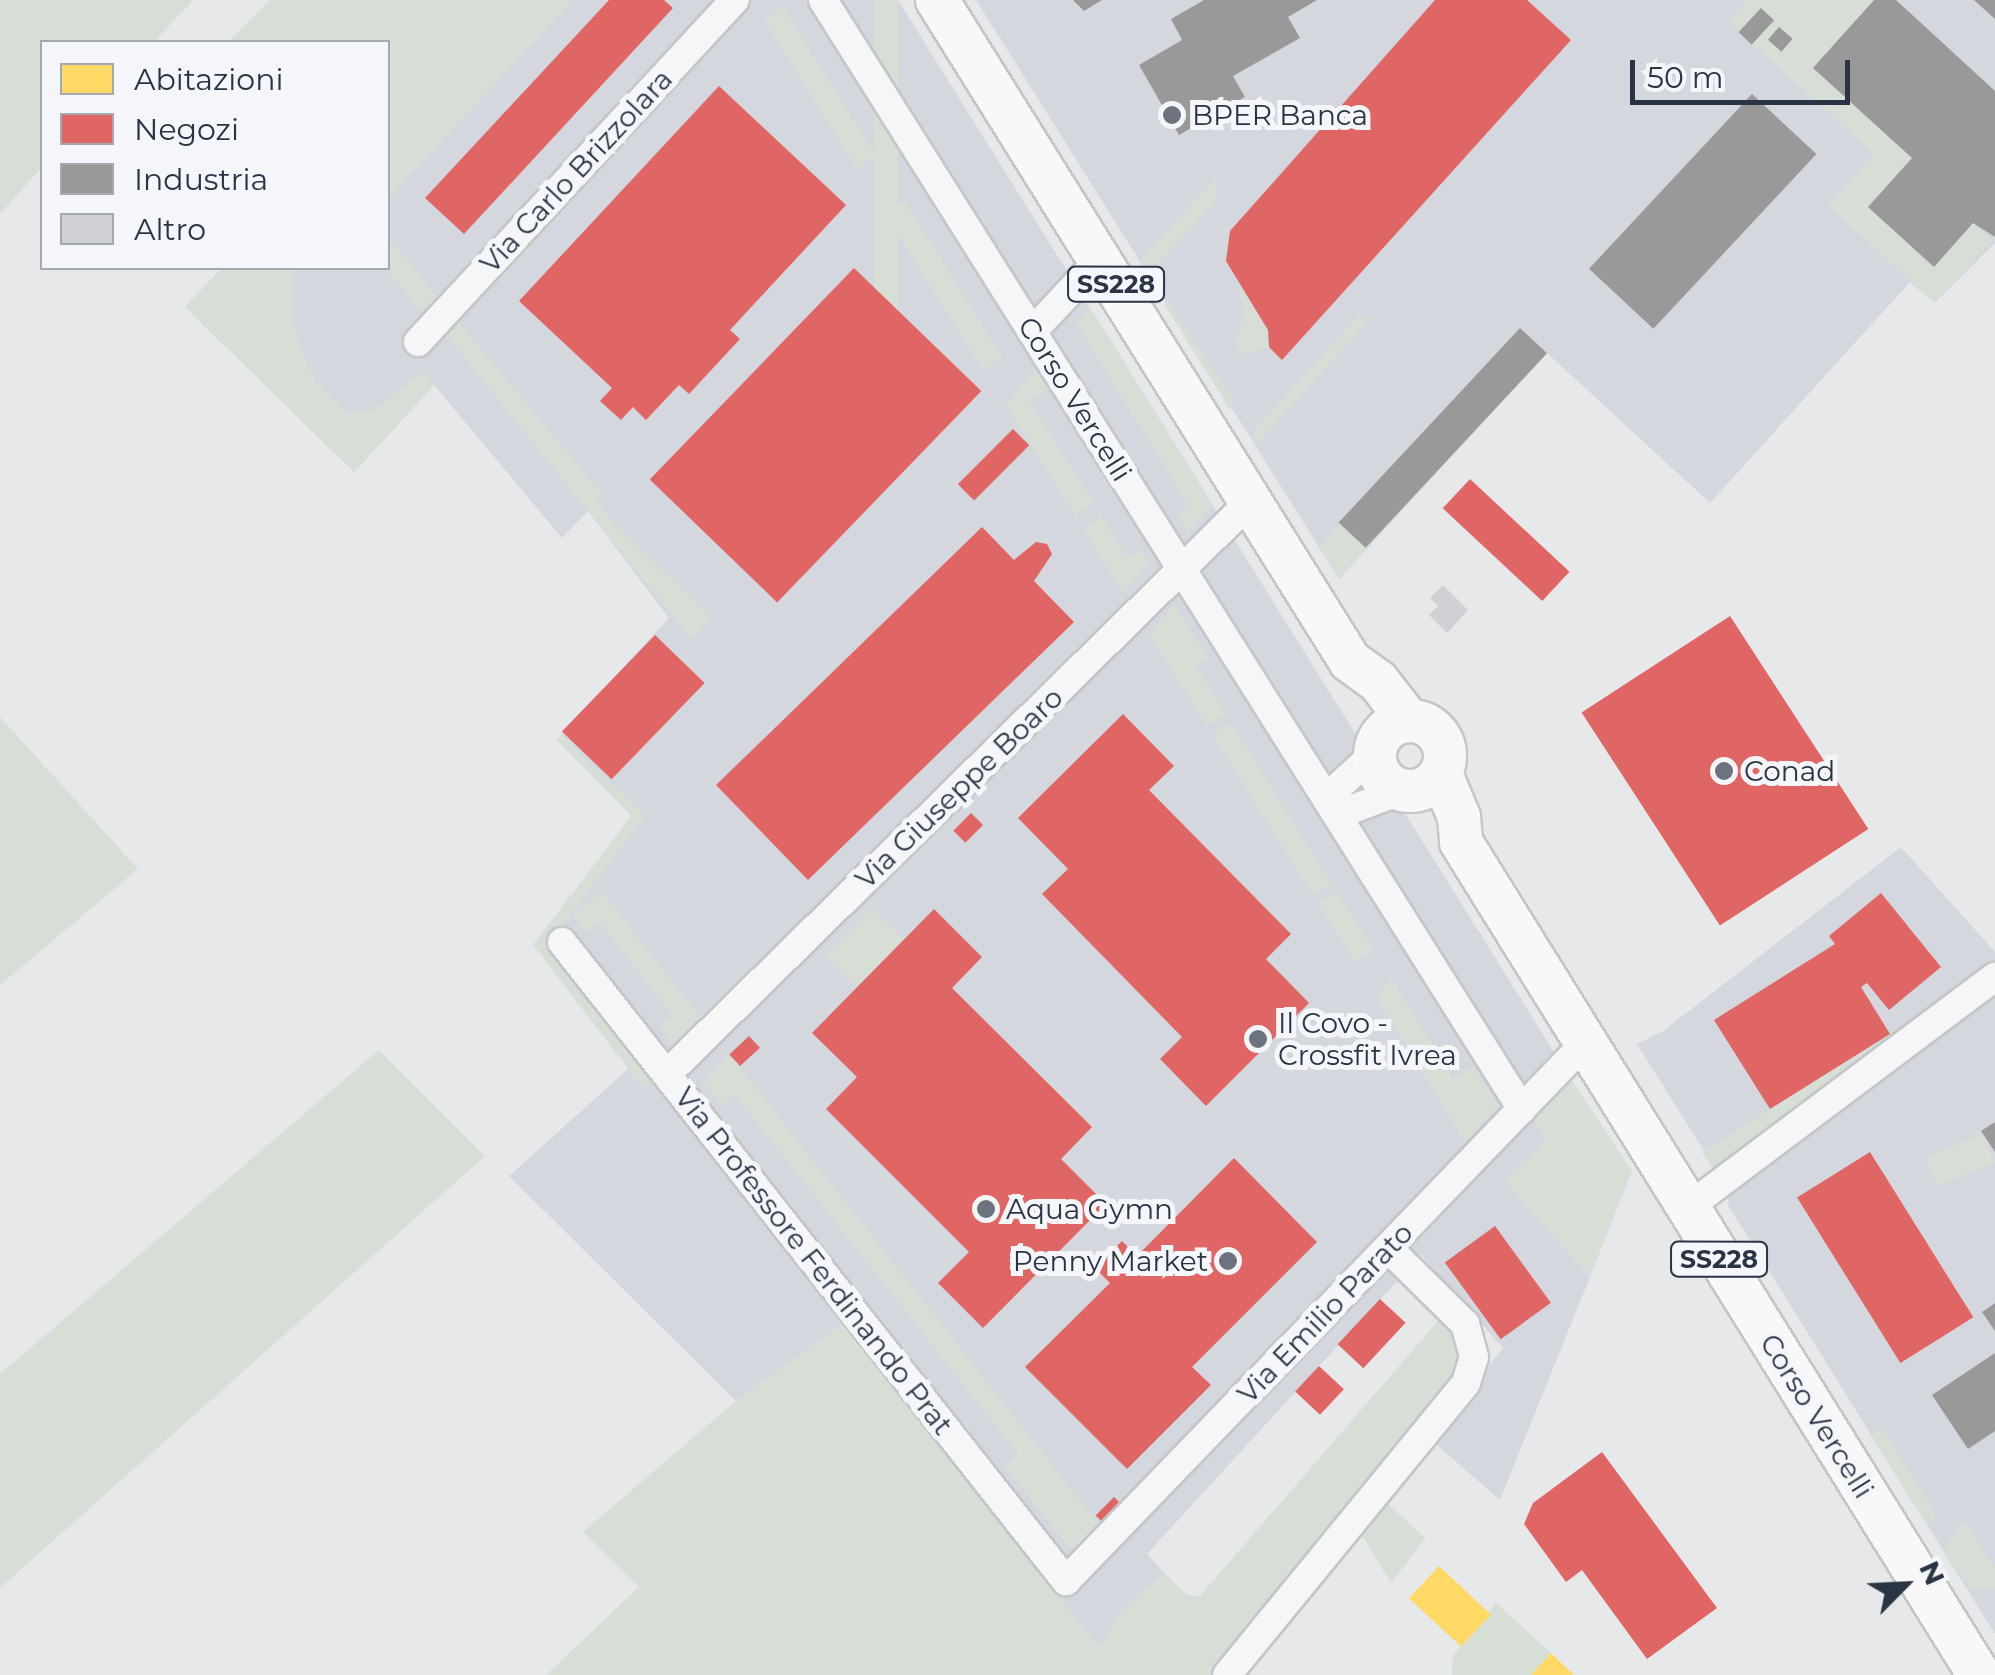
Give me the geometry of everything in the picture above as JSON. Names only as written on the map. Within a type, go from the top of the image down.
[{"type":"main road","name":"SS228","points":[[937,0],[1350,660],[1354,692],[1387,738]]},
{"type":"main road","points":[[1438,734],[1445,755],[1418,786],[1381,778],[1387,738],[1438,734]]},
{"type":"main road","name":"Corso Vercelli","points":[[1418,786],[1459,816],[1461,842],[1583,1046],[1979,1675]]},
{"type":"street","name":"Via Carlo Brizzolara","points":[[418,342],[735,0]]},
{"type":"street","name":"Corso Vercelli","points":[[823,0],[1522,1109]]},
{"type":"street","points":[[1032,332],[1100,260]]},
{"type":"street","name":"Via Giuseppe Boaro","points":[[666,1074],[1251,501]]},
{"type":"street","points":[[1332,806],[1387,738]]},
{"type":"street","points":[[1332,806],[1418,786]]},
{"type":"street","name":"Via Professore Ferdinando Prat","points":[[562,942],[1066,1581]]},
{"type":"street","points":[[1686,1208],[1995,976]]},
{"type":"street","name":"Via Emilio Parato","points":[[1066,1581],[1583,1046]]},
{"type":"street","points":[[1227,1675],[1466,1383],[1474,1357],[1465,1324],[1388,1248]]},
{"type":"shaded area","points":[[0,0],[193,0],[156,40],[40,40],[40,169],[0,214]]},
{"type":"shaded area","points":[[270,0],[572,0],[390,196],[390,40],[230,40]]},
{"type":"shaded area","points":[[572,0],[898,0],[1572,1081],[1534,1119],[1547,1140],[1505,1181],[1590,1277],[1500,1500],[1430,1439],[1503,1348],[1421,1255],[1147,1554],[1165,1574],[1124,1608],[1099,1648],[843,1324],[736,1401],[509,1176],[628,1069],[643,1088],[548,942],[644,816],[561,735],[669,618],[588,511],[562,538],[434,385],[354,472],[185,307],[220,270],[390,270],[390,196]]},
{"type":"shaded area","points":[[874,0],[898,0],[898,325],[874,325]]},
{"type":"shaded area","points":[[976,0],[1995,0],[1995,243],[1935,303],[1910,282],[1710,503],[1547,353],[1339,579]]},
{"type":"shaded area","points":[[1747,0],[1874,0],[1813,68],[1912,158],[1869,208],[1934,267],[1973,223],[1992,240],[1935,303],[1828,206],[1874,154],[1753,44],[1774,20],[1761,9],[1739,32],[1728,22]]},
{"type":"shaded area","points":[[783,7],[876,156],[857,168],[763,19]]},
{"type":"shaded area","points":[[1216,178],[1216,201],[1153,268],[1138,262]]},
{"type":"shaded area","points":[[905,202],[1003,358],[983,370],[885,214]]},
{"type":"shaded area","points":[[390,239],[437,297],[423,312],[386,270],[390,270]]},
{"type":"shaded area","points":[[220,270],[291,270],[291,317],[304,357],[316,382],[347,413],[374,410],[422,372],[434,385],[354,472],[185,307]]},
{"type":"shaded area","points":[[1238,283],[1271,336],[1269,347],[1245,355],[1235,346],[1244,315]]},
{"type":"shaded area","points":[[1168,303],[1234,401],[1230,410],[1164,304]]},
{"type":"shaded area","points":[[1090,307],[1213,505],[1188,532],[1178,516],[1188,504],[1076,323]]},
{"type":"shaded area","points":[[1360,314],[1368,321],[1254,447],[1255,429]]},
{"type":"shaded area","points":[[458,322],[602,494],[597,501],[612,522],[712,618],[691,639],[445,333]]},
{"type":"shaded area","points":[[1036,370],[1048,389],[1029,401],[1094,503],[1075,515],[1005,405]]},
{"type":"shaded area","points":[[1101,516],[1128,558],[1141,550],[1149,563],[1123,593],[1083,528]]},
{"type":"shaded area","points":[[1340,524],[1366,549],[1339,579],[1319,547]]},
{"type":"shaded area","points":[[1174,605],[1208,658],[1196,666],[1226,714],[1207,726],[1149,634]]},
{"type":"shaded area","points":[[0,717],[138,869],[0,985]]},
{"type":"shaded area","points":[[1231,723],[1331,883],[1312,895],[1212,735]]},
{"type":"shaded area","points":[[561,735],[645,816],[549,942],[655,1079],[643,1088],[533,945],[631,816],[556,739]]},
{"type":"shaded area","points":[[1901,847],[1995,952],[1995,1634],[1728,1205],[1729,1191],[1637,1044],[1663,1031]]},
{"type":"shaded area","points":[[602,892],[701,1018],[674,1045],[660,1027],[673,1016],[600,923],[586,933],[572,915]]},
{"type":"shaded area","points":[[1337,892],[1373,950],[1354,961],[1318,904]]},
{"type":"shaded area","points":[[872,908],[904,940],[856,987],[825,955]]},
{"type":"shaded area","points":[[1391,978],[1453,1078],[1474,1066],[1498,1105],[1465,1142],[1376,997]]},
{"type":"shaded area","points":[[1890,1034],[1729,1157],[1712,1168],[1702,1152]]},
{"type":"shaded area","points":[[379,1050],[485,1156],[0,1588],[0,1374]]},
{"type":"shaded area","points":[[730,1055],[1104,1531],[1078,1559],[1005,1466],[1018,1454],[735,1095],[721,1105],[703,1082]]},
{"type":"shaded area","points":[[1572,1081],[1632,1171],[1590,1277],[1505,1181],[1546,1140],[1534,1120]]},
{"type":"shaded area","points":[[1983,1134],[1995,1163],[1937,1186],[1926,1157]]},
{"type":"shaded area","points":[[1445,1313],[1462,1349],[1458,1375],[1220,1675],[546,1675],[639,1587],[583,1532],[736,1401],[843,1323],[1099,1647],[1124,1608],[1165,1574],[1187,1595],[1200,1596]]},
{"type":"shaded area","points":[[1882,1428],[1936,1515],[1932,1522],[1925,1522],[1871,1436]]},
{"type":"shaded area","points":[[1385,1501],[1425,1538],[1391,1583],[1361,1534]]},
{"type":"shaded area","points":[[1965,1522],[1995,1569],[1995,1590],[1970,1587],[1947,1559],[1945,1545]]},
{"type":"shaded area","points":[[1496,1603],[1551,1653],[1531,1675],[1452,1675],[1453,1656]]},
{"type":"building: Abitazioni","points":[[1439,1566],[1491,1614],[1461,1647],[1409,1598]]},
{"type":"building: Abitazioni","points":[[1551,1653],[1574,1675],[1531,1675]]},
{"type":"building: Negozi","points":[[609,0],[664,0],[673,8],[464,234],[425,198]]},
{"type":"building: Negozi","points":[[1435,0],[1527,0],[1571,40],[1282,360],[1269,347],[1268,330],[1226,261],[1230,231]]},
{"type":"building: Negozi","points":[[719,86],[846,205],[730,330],[740,339],[689,394],[679,385],[646,420],[633,407],[621,420],[600,401],[612,388],[519,301]]},
{"type":"building: Negozi","points":[[854,268],[981,391],[777,602],[650,479]]},
{"type":"building: Negozi","points":[[1013,429],[1029,445],[974,500],[958,484]]},
{"type":"building: Negozi","points":[[1470,479],[1569,572],[1542,601],[1443,508]]},
{"type":"building: Negozi","points":[[982,527],[1014,560],[1036,542],[1047,544],[1052,554],[1034,581],[1074,622],[808,880],[716,785]]},
{"type":"building: Negozi","name":"Conad","points":[[1730,616],[1868,829],[1720,925],[1582,712]]},
{"type":"building: Negozi","points":[[655,635],[705,683],[612,779],[562,731]]},
{"type":"building: Negozi","points":[[1123,714],[1174,766],[1149,790],[1291,934],[1266,959],[1309,1003],[1206,1106],[1160,1059],[1182,1037],[1042,894],[1068,869],[1018,818]]},
{"type":"building: Negozi","points":[[971,813],[983,825],[965,843],[953,831]]},
{"type":"building: Negozi","points":[[1881,893],[1941,967],[1889,1010],[1867,983],[1861,987],[1890,1034],[1770,1109],[1714,1020],[1835,944],[1829,936]]},
{"type":"building: Negozi","points":[[934,909],[982,957],[952,988],[1092,1127],[1061,1159],[1106,1204],[983,1328],[938,1283],[969,1252],[826,1109],[857,1077],[812,1033]]},
{"type":"building: Negozi","points":[[749,1036],[760,1048],[740,1066],[729,1054]]},
{"type":"building: Negozi","points":[[1870,1152],[1973,1317],[1900,1363],[1797,1198]]},
{"type":"building: Negozi","points":[[1234,1158],[1317,1242],[1192,1367],[1211,1385],[1127,1469],[1025,1367],[1110,1283],[1095,1268],[1122,1241],[1137,1256]]},
{"type":"building: Negozi","points":[[1495,1226],[1551,1303],[1501,1339],[1445,1262]]},
{"type":"building: Negozi","points":[[1380,1299],[1406,1323],[1363,1368],[1338,1344]]},
{"type":"building: Negozi","points":[[1319,1366],[1344,1389],[1320,1415],[1295,1392]]},
{"type":"building: Negozi","points":[[1602,1452],[1717,1608],[1647,1659],[1582,1570],[1566,1582],[1524,1524],[1533,1503]]},
{"type":"building: Negozi","points":[[1114,1497],[1126,1509],[1108,1527],[1096,1515]]},
{"type":"building: Industria","points":[[1073,0],[1102,0],[1084,11]]},
{"type":"building: Industria","points":[[1204,0],[1317,0],[1288,17],[1300,38],[1233,76],[1245,97],[1179,135],[1139,65],[1182,40],[1171,19]]},
{"type":"building: Industria","points":[[1874,0],[1896,0],[1995,91],[1995,237],[1973,223],[1934,267],[1868,207],[1912,158],[1813,68]]},
{"type":"building: Industria","points":[[1974,0],[1995,0],[1995,19]]},
{"type":"building: Industria","points":[[1761,8],[1774,20],[1752,44],[1738,32]]},
{"type":"building: Industria","points":[[1779,27],[1793,39],[1781,52],[1768,40]]},
{"type":"building: Industria","points":[[1752,94],[1816,154],[1653,329],[1589,269]]},
{"type":"building: Industria","points":[[1520,328],[1547,353],[1366,548],[1339,523]]},
{"type":"building: Industria","points":[[1995,1122],[1995,1152],[1981,1131]]},
{"type":"building: Industria","points":[[1995,1303],[1995,1331],[1982,1312]]},
{"type":"building: Industria","points":[[1995,1353],[1995,1431],[1968,1449],[1932,1395]]},
{"type":"building: Altro","points":[[1443,585],[1468,610],[1447,633],[1429,615],[1438,606],[1430,598]]},
{"type":"place","name":"BPER Banca","points":[[1172,115]]},
{"type":"place","name":"Conad","points":[[1724,771]]},
{"type":"place","name":"Il Covo - Crossfit Ivrea","points":[[1258,1039]]},
{"type":"place","name":"Aqua Gymn","points":[[986,1209]]},
{"type":"place","name":"Penny Market","points":[[1228,1261]]}]
